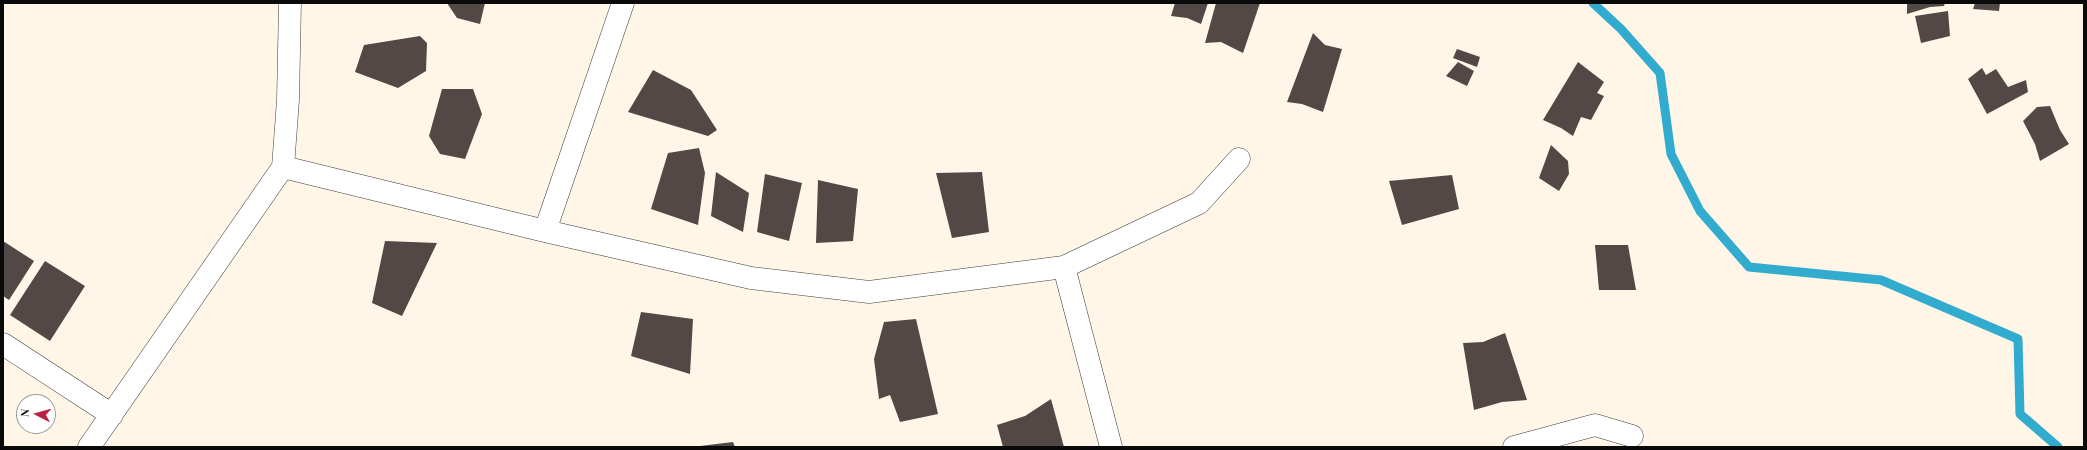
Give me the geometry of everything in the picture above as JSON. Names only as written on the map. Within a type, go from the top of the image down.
[{"type":"street","points":[[89,447],[283,167],[288,100],[290,3]]},
{"type":"street","points":[[545,231],[623,3]]},
{"type":"street","points":[[283,167],[545,231],[751,278],[868,292],[1064,267],[1199,203],[1239,159]]},
{"type":"street","points":[[1064,267],[1110,447]]},
{"type":"street","points":[[3,344],[112,415]]},
{"type":"street","points":[[1514,447],[1596,425],[1632,436]]},
{"type":"building","points":[[447,3],[485,3],[480,24],[457,18]]},
{"type":"building","points":[[1175,3],[1208,3],[1201,24],[1187,18],[1171,16]]},
{"type":"building","points":[[1216,3],[1260,3],[1243,53],[1221,42],[1205,43]]},
{"type":"building","points":[[1907,3],[1945,3],[1944,6],[1930,7],[1907,14]]},
{"type":"building","points":[[1975,3],[2000,3],[1999,11],[1973,9]]},
{"type":"building","points":[[1948,11],[1950,36],[1921,43],[1915,16]]},
{"type":"building","points":[[1313,33],[1325,45],[1342,49],[1323,112],[1302,104],[1287,102]]},
{"type":"building","points":[[420,36],[427,43],[426,71],[398,88],[355,72],[364,45]]},
{"type":"building","points":[[1457,49],[1480,57],[1477,67],[1453,58]]},
{"type":"building","points":[[1458,62],[1474,71],[1467,86],[1446,76]]},
{"type":"building","points":[[1578,62],[1604,82],[1597,93],[1604,96],[1591,120],[1581,117],[1573,136],[1561,128],[1543,120]]},
{"type":"building","points":[[1982,68],[1986,75],[1996,69],[2008,87],[2026,80],[2028,92],[1987,114],[1968,79]]},
{"type":"building","points":[[653,70],[691,90],[717,130],[708,136],[628,112]]},
{"type":"building","points":[[442,89],[473,89],[482,114],[465,159],[440,154],[429,136]]},
{"type":"building","points":[[2050,106],[2060,130],[2069,144],[2040,161],[2035,144],[2023,121],[2037,107]]},
{"type":"building","points":[[1551,145],[1568,161],[1569,174],[1559,191],[1539,178]]},
{"type":"building","points":[[699,148],[705,173],[698,225],[651,209],[668,153]]},
{"type":"building","points":[[716,172],[749,193],[743,232],[711,216]]},
{"type":"building","points":[[982,172],[989,232],[952,238],[936,173]]},
{"type":"building","points":[[765,174],[802,183],[789,241],[757,232]]},
{"type":"building","points":[[1452,175],[1459,209],[1402,225],[1389,181]]},
{"type":"building","points":[[818,180],[858,189],[853,241],[816,243]]},
{"type":"building","points":[[3,241],[34,261],[9,300],[3,296]]},
{"type":"building","points":[[385,241],[437,243],[402,316],[372,303]]},
{"type":"building","points":[[1595,245],[1628,245],[1636,290],[1599,290]]},
{"type":"building","points":[[45,261],[85,286],[50,341],[10,315]]},
{"type":"building","points":[[641,312],[693,319],[690,374],[631,356]]},
{"type":"building","points":[[916,319],[938,414],[900,422],[890,395],[879,399],[874,359],[884,322]]},
{"type":"building","points":[[1505,333],[1527,400],[1502,402],[1474,410],[1463,343],[1483,342]]},
{"type":"building","points":[[1051,399],[1064,447],[1003,447],[997,425],[1025,416]]},
{"type":"building","points":[[733,442],[735,447],[700,447],[700,446]]},
{"type":"waterway","points":[[1593,3],[1621,29],[1660,73],[1671,154],[1700,211],[1749,267],[1881,280],[2018,339],[2020,414],[2058,447]]}]
